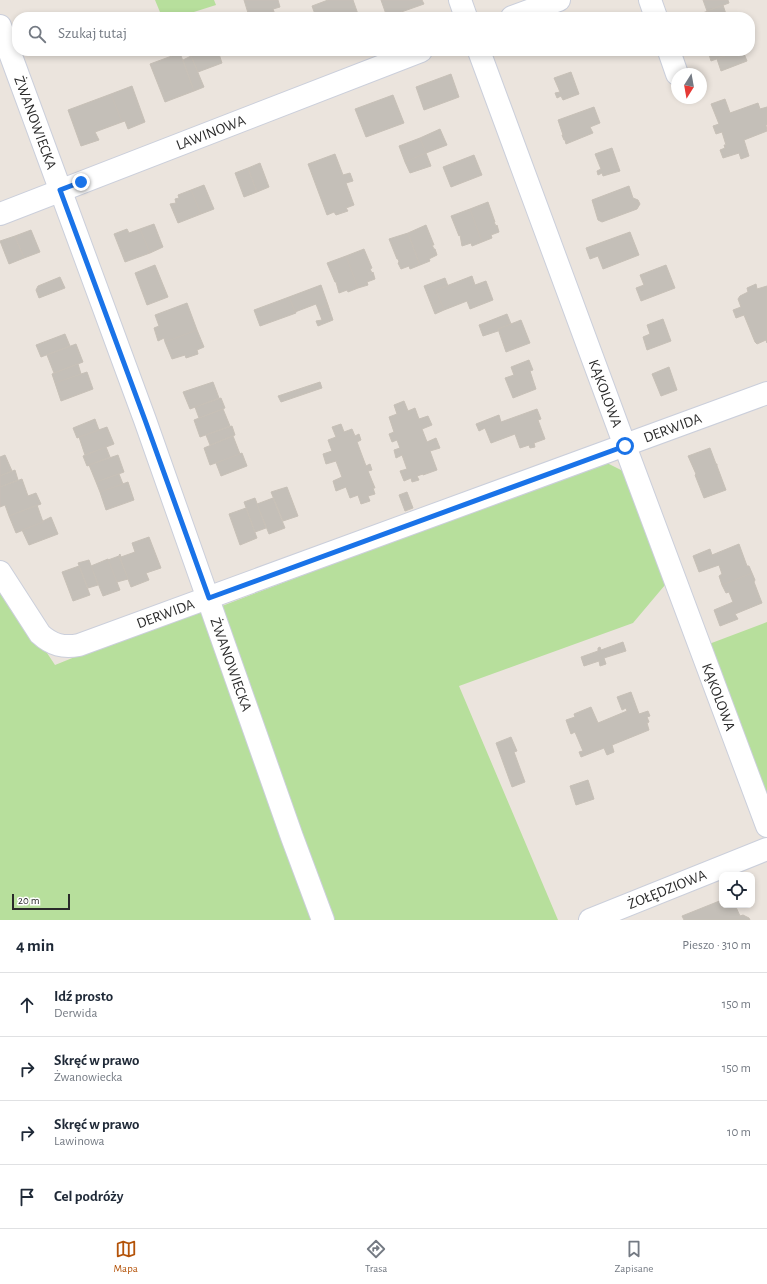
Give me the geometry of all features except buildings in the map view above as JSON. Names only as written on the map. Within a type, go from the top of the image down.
[{"type":"street","points":[[460,0],[464,12]]},
{"type":"street","points":[[526,12],[559,0]]},
{"type":"street","points":[[650,0],[654,12]]},
{"type":"street","name":"ŻWANOWIECKA","points":[[0,26],[145,420],[292,837],[323,920]]},
{"type":"street","name":"LAWINOWA","points":[[0,214],[408,56]]},
{"type":"street","name":"KĄKOLOWA","points":[[481,56],[767,826]]},
{"type":"street","points":[[671,56],[675,68]]},
{"type":"street","name":"DERWIDA","points":[[0,572],[40,634],[47,641],[70,647],[79,645],[767,393]]},
{"type":"street","name":"ŻOŁĘDZIOWA","points":[[590,920],[767,850]]},
{"type":"green space","points":[[155,0],[214,0],[216,5],[194,12],[160,12]]},
{"type":"green space","points":[[603,461],[623,471],[665,585],[633,623],[459,686],[558,920],[332,920],[222,606]]},
{"type":"green space","points":[[0,582],[55,665],[199,607],[316,920],[0,920]]},
{"type":"green space","points":[[767,622],[767,800],[709,644]]},
{"type":"route","points":[[81,182],[60,190],[209,598],[625,446]]}]
